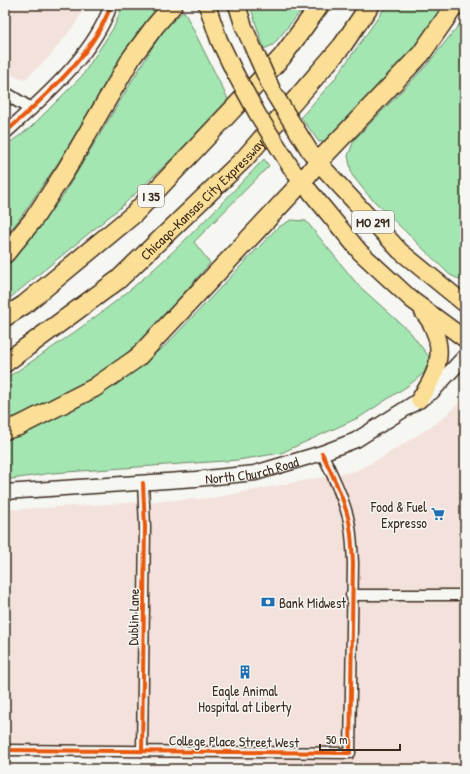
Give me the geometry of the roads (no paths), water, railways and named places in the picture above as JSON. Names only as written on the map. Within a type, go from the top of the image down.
[{"type":"highway","points":[[5,254],[33,220],[66,170],[132,57],[154,26],[173,5]]},
{"type":"highway","name":"I 35","points":[[5,317],[24,305],[134,214],[282,57],[320,5]]},
{"type":"highway","name":"Chicago-Kansas City Expressway","points":[[5,363],[118,280],[245,158],[342,46],[370,5]]},
{"type":"highway","points":[[5,430],[19,426],[94,388],[137,358],[313,156],[421,54],[454,5]]},
{"type":"main road","name":"MO 291","points":[[207,5],[219,40],[235,73],[258,116],[297,176],[360,252],[419,306],[465,339]]},
{"type":"main road","name":"MO 291","points":[[237,5],[244,27],[274,92],[313,156],[400,251],[465,304]]},
{"type":"main road","points":[[419,306],[433,328],[438,344],[439,357],[430,385],[419,400]]},
{"type":"main road","name":"North Church Road","points":[[5,492],[143,483],[255,472],[322,453],[356,440],[432,392],[465,356]]},
{"type":"street","points":[[5,133],[58,83],[87,48],[99,30],[111,5]]},
{"type":"street","points":[[5,94],[31,109]]},
{"type":"street","name":"College Place Street West","points":[[5,750],[350,753],[351,594],[353,563],[349,518],[341,493],[322,453]]},
{"type":"street","name":"Dublin Lane","points":[[142,751],[145,527],[143,483]]},
{"type":"street","points":[[351,594],[465,595]]},
{"type":"place","name":"Food & Fuel Expresso","points":[[438,514]]},
{"type":"place","name":"Bank Midwest","points":[[268,602]]},
{"type":"place","name":"Eagle Animal Hospital at Liberty","points":[[245,672]]}]
